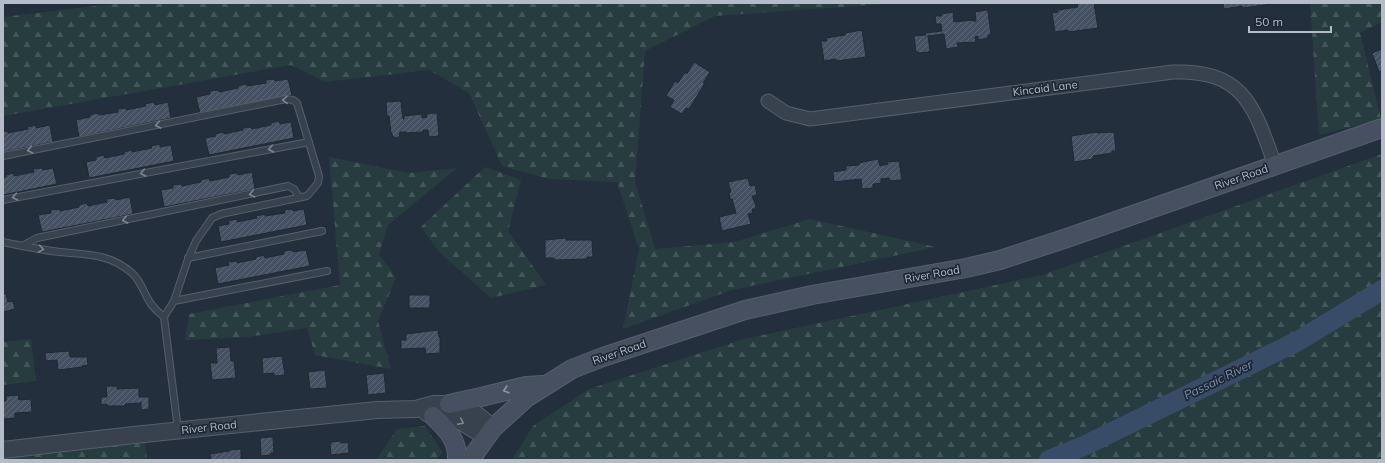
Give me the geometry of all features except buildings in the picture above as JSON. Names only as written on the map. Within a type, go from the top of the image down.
[{"type":"main road","name":"River Road","points":[[470,460],[489,433],[526,398],[544,385],[572,369],[604,357],[745,310],[812,295],[966,268],[1000,260],[1382,128]]},
{"type":"main road","points":[[449,404],[481,398],[526,386],[544,385]]},
{"type":"main road","points":[[433,416],[445,426],[454,439],[458,452],[457,460]]},
{"type":"street","name":"Kincaid Lane","points":[[768,101],[786,112],[810,119],[1173,72],[1203,73],[1229,83],[1239,91],[1248,102],[1260,125],[1275,165]]},
{"type":"street","points":[[416,409],[434,404],[449,404],[458,406],[476,414],[489,433]]},
{"type":"street","name":"River Road","points":[[3,450],[178,430],[377,410],[416,409]]},
{"type":"street","points":[[416,409],[433,416],[457,420],[468,426],[489,433]]},
{"type":"lane","points":[[3,156],[286,99],[293,100],[297,103],[319,176],[318,183],[307,196],[221,214],[212,218],[196,241],[188,258],[174,301],[164,317]]},
{"type":"lane","points":[[3,200],[309,142]]},
{"type":"lane","points":[[22,246],[37,238],[288,186],[294,189],[299,197]]},
{"type":"lane","points":[[188,258],[322,230]]},
{"type":"lane","points":[[3,242],[59,252],[95,255],[114,261],[133,274],[140,282],[151,304],[164,317],[178,430]]},
{"type":"lane","points":[[174,301],[327,271]]},
{"type":"green space","points":[[121,3],[898,3],[715,16],[645,51],[635,182],[655,249],[734,242],[810,219],[936,247],[732,290],[623,329],[639,249],[617,182],[549,179],[502,166],[469,93],[429,70],[325,82],[291,65],[3,116],[3,17]]},
{"type":"green space","points":[[1310,3],[1382,3],[1382,22],[1360,33],[1381,119],[1319,135]]},
{"type":"green space","points":[[1382,154],[1382,460],[512,460],[533,426],[589,389],[744,339],[1042,275]]},
{"type":"green space","points":[[329,157],[409,173],[457,168],[388,225],[379,254],[396,278],[378,321],[391,369],[315,355],[307,328],[247,337],[185,340],[189,314],[340,285]]},
{"type":"green space","points":[[485,167],[521,180],[508,231],[546,285],[491,298],[439,252],[421,227]]},
{"type":"green space","points":[[31,339],[36,381],[3,385],[3,342]]},
{"type":"green space","points":[[425,426],[443,453],[436,460],[376,460],[397,429]]},
{"type":"green space","points":[[145,441],[147,460],[3,460],[3,456]]},
{"type":"waterway","name":"Passaic River","points":[[1049,460],[1086,445],[1298,341],[1382,290]]}]
